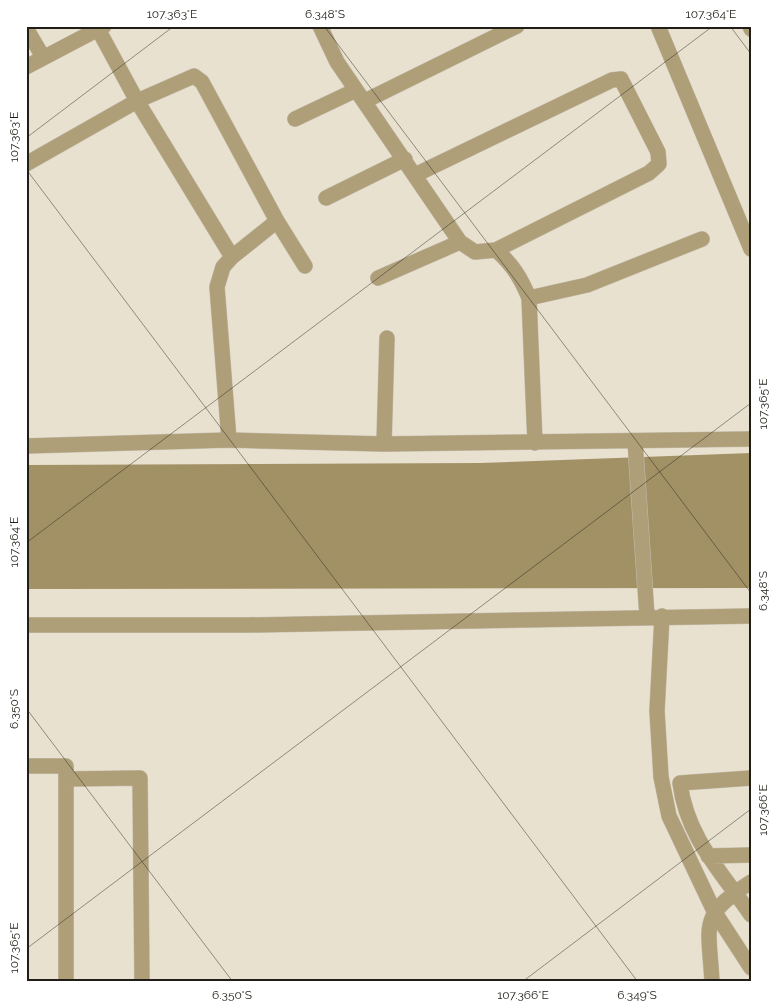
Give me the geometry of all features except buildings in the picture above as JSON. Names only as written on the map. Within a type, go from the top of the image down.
[{"type":"street","points":[[320,26],[337,62],[460,242],[475,252],[496,250],[656,169],[659,164],[658,152],[621,79],[612,80],[415,174]]},
{"type":"street","points":[[295,119],[360,95],[517,26]]},
{"type":"street","points":[[658,26],[751,249]]},
{"type":"street","points":[[26,28],[43,57]]},
{"type":"street","points":[[26,67],[101,28],[137,101],[232,257]]},
{"type":"street","points":[[26,164],[137,101],[187,78],[198,77],[277,221],[305,266]]},
{"type":"street","points":[[326,198],[405,160]]},
{"type":"street","points":[[229,440],[217,287],[218,278],[232,257],[277,221]]},
{"type":"street","points":[[529,298],[587,286],[702,239]]},
{"type":"street","points":[[378,278],[460,242]]},
{"type":"street","points":[[496,250],[512,264],[529,298],[535,443]]},
{"type":"street","points":[[384,444],[387,338]]},
{"type":"street","points":[[26,446],[229,440],[384,444],[751,438]]},
{"type":"street","points":[[634,440],[654,616],[661,777],[669,816],[714,911],[751,968]]},
{"type":"street","points":[[26,625],[248,625],[654,616],[751,616]]},
{"type":"street","points":[[26,766],[66,766],[66,982]]},
{"type":"street","points":[[66,779],[140,778],[142,982]]},
{"type":"street","points":[[751,778],[680,783],[682,802],[694,833],[721,877],[735,892],[751,915]]},
{"type":"street","points":[[708,856],[751,855]]},
{"type":"street","points":[[712,982],[709,921],[714,911],[735,892],[751,882]]},
{"type":"shaded area","points":[[751,453],[751,588],[26,589],[26,465],[480,463]]}]
